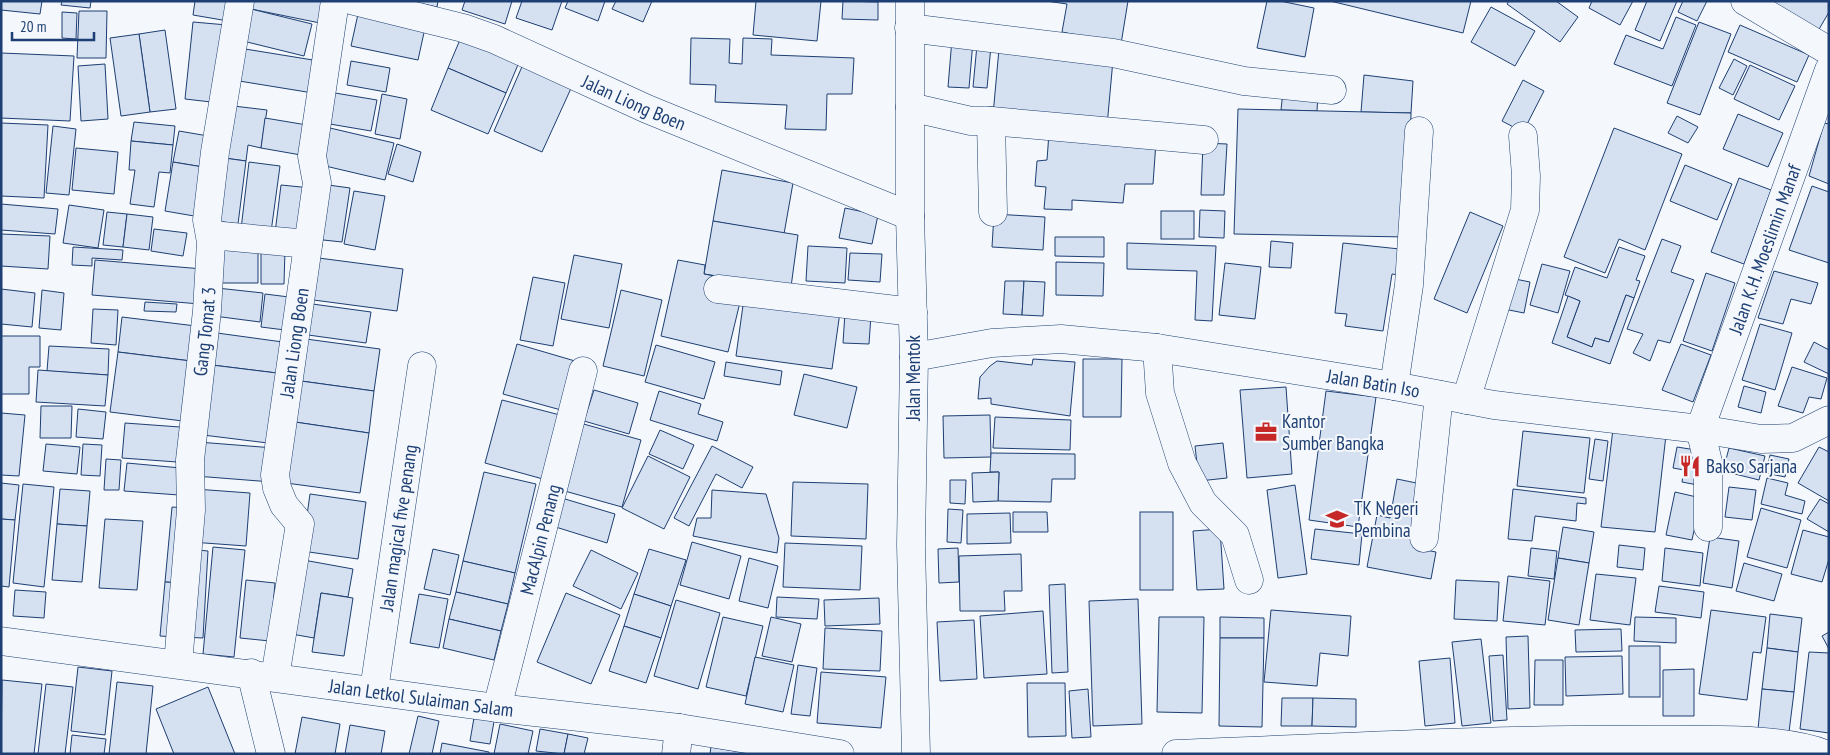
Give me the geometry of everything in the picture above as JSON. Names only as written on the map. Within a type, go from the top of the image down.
[{"type":"main road","name":"Gang Tomat 3","points":[[178,664],[191,510],[190,460],[206,311],[210,235],[207,220],[215,152],[240,1]]},
{"type":"main road","name":"Jalan Liong Boen","points":[[263,675],[300,524],[284,505],[277,488],[276,475],[317,183],[312,156],[335,1]]},
{"type":"main road","name":"Jalan Liong Boen","points":[[354,1],[463,28],[494,39],[647,109],[910,216]]},
{"type":"main road","name":"Jalan Mentok","points":[[910,1],[910,216],[914,357],[911,545],[916,754]]},
{"type":"main road","points":[[1744,1],[1829,51]]},
{"type":"main road","points":[[909,28],[1113,53],[1244,81],[1332,90]]},
{"type":"main road","name":"Jalan K.H. Moeslimin Manaf","points":[[1700,429],[1829,70]]},
{"type":"main road","points":[[910,107],[971,121],[992,121],[1204,140]]},
{"type":"main road","points":[[992,121],[993,212]]},
{"type":"main road","points":[[1394,386],[1409,285],[1419,131]]},
{"type":"main road","points":[[1466,400],[1525,210],[1526,176],[1523,136]]},
{"type":"main road","points":[[210,235],[308,244]]},
{"type":"main road","points":[[718,289],[913,312]]},
{"type":"main road","name":"Jalan Batin Iso","points":[[914,357],[968,346],[1018,340],[1061,339],[1157,348],[1394,386],[1494,405],[1700,429],[1761,439],[1793,438],[1829,420]]},
{"type":"main road","points":[[1157,348],[1160,393],[1182,464],[1204,503],[1235,535],[1249,580]]},
{"type":"main road","name":"Jalan magical five penang","points":[[374,690],[422,366]]},
{"type":"main road","name":"MacAlpin Penang","points":[[497,708],[583,371]]},
{"type":"main road","points":[[1424,538],[1440,395]]},
{"type":"main road","points":[[1700,429],[1708,462],[1708,527]]},
{"type":"main road","name":"Jalan Letkol Sulaiman Salam","points":[[1,641],[497,708],[677,741],[840,754]]},
{"type":"main road","points":[[263,675],[271,754]]},
{"type":"main road","points":[[1176,754],[1463,749],[1611,739],[1700,740],[1805,746],[1825,754]]},
{"type":"building","points":[[1,1],[42,1],[40,14],[1,10]]},
{"type":"building","points":[[62,1],[91,1],[90,8],[61,5]]},
{"type":"building","points":[[195,1],[232,1],[228,21],[193,15]]},
{"type":"building","points":[[247,1],[324,1],[320,23],[246,8]]},
{"type":"building","points":[[408,1],[438,1],[437,7]]},
{"type":"building","points":[[465,1],[512,1],[505,24],[462,10]]},
{"type":"building","points":[[522,1],[562,1],[552,30],[516,18]]},
{"type":"building","points":[[568,1],[605,1],[598,21],[565,8]]},
{"type":"building","points":[[616,1],[652,1],[643,22],[612,9]]},
{"type":"building","points":[[756,1],[821,1],[817,41],[753,35]]},
{"type":"building","points":[[843,1],[878,2],[878,20],[842,19]]},
{"type":"building","points":[[1046,1],[1128,1],[1121,44],[1062,32],[1067,4]]},
{"type":"building","points":[[1267,1],[1280,1],[1314,8],[1305,57],[1257,48]]},
{"type":"building","points":[[1330,1],[1471,1],[1463,33]]},
{"type":"building","points":[[1509,1],[1556,1],[1578,17],[1560,42],[1507,4]]},
{"type":"building","points":[[1592,1],[1633,1],[1620,25],[1589,8]]},
{"type":"building","points":[[1647,1],[1677,1],[1660,41],[1635,30]]},
{"type":"building","points":[[1683,1],[1707,1],[1697,21],[1678,12]]},
{"type":"building","points":[[1768,1],[1829,1],[1829,12],[1818,31]]},
{"type":"building","points":[[1491,7],[1535,31],[1515,66],[1471,42]]},
{"type":"building","points":[[247,8],[312,24],[304,56],[239,40]]},
{"type":"building","points":[[79,11],[107,11],[106,58],[77,58]]},
{"type":"building","points":[[62,12],[77,13],[76,39],[62,38]]},
{"type":"building","points":[[358,14],[425,28],[418,60],[351,46]]},
{"type":"building","points":[[1676,17],[1696,25],[1672,86],[1614,64],[1626,35],[1663,49]]},
{"type":"building","points":[[193,22],[227,25],[220,103],[185,99]]},
{"type":"building","points":[[1699,22],[1731,34],[1700,115],[1667,103]]},
{"type":"building","points":[[1740,25],[1809,55],[1797,82],[1728,52]]},
{"type":"building","points":[[165,30],[176,109],[150,112],[139,34]]},
{"type":"building","points":[[139,34],[150,112],[121,116],[110,38]]},
{"type":"building","points":[[462,35],[520,60],[506,93],[448,68]]},
{"type":"building","points":[[691,38],[730,39],[729,63],[742,64],[743,38],[772,39],[771,55],[854,58],[852,94],[827,94],[826,130],[785,129],[787,105],[715,102],[716,85],[690,84]]},
{"type":"building","points":[[952,39],[973,41],[969,88],[948,87]]},
{"type":"building","points":[[977,45],[991,46],[987,88],[973,87]]},
{"type":"building","points":[[239,48],[319,61],[313,93],[233,80]]},
{"type":"building","points":[[999,49],[1113,60],[1107,126],[993,115]]},
{"type":"building","points":[[1,53],[74,56],[70,121],[1,118]]},
{"type":"building","points":[[1734,59],[1747,66],[1733,95],[1719,88]]},
{"type":"building","points":[[351,61],[390,68],[386,92],[347,85]]},
{"type":"building","points":[[524,62],[573,84],[542,152],[494,131]]},
{"type":"building","points":[[105,64],[108,119],[81,121],[78,66]]},
{"type":"building","points":[[1750,65],[1795,86],[1779,120],[1734,99]]},
{"type":"building","points":[[448,68],[506,93],[488,134],[431,110]]},
{"type":"building","points":[[1364,75],[1413,81],[1411,113],[1361,112]]},
{"type":"building","points":[[1523,80],[1544,91],[1523,132],[1502,121]]},
{"type":"building","points":[[1283,91],[1318,93],[1317,111],[1281,110]]},
{"type":"building","points":[[329,92],[377,100],[371,131],[324,123]]},
{"type":"building","points":[[382,94],[407,99],[400,139],[375,134]]},
{"type":"building","points":[[225,105],[267,110],[261,148],[248,145],[246,161],[217,157]]},
{"type":"building","points":[[1238,109],[1411,113],[1408,237],[1234,234]]},
{"type":"building","points":[[1738,114],[1783,133],[1768,167],[1723,149]]},
{"type":"building","points":[[1677,116],[1698,127],[1688,143],[1668,133]]},
{"type":"building","points":[[265,118],[307,125],[301,155],[261,148]]},
{"type":"building","points":[[134,122],[175,126],[173,145],[131,141]]},
{"type":"building","points":[[1,123],[48,125],[44,198],[1,196]]},
{"type":"building","points":[[1824,123],[1829,124],[1829,184],[1809,176]]},
{"type":"building","points":[[53,126],[76,129],[69,195],[46,193]]},
{"type":"building","points":[[330,128],[394,143],[385,180],[321,165]]},
{"type":"building","points":[[1614,128],[1682,154],[1645,250],[1619,239],[1605,273],[1564,257]]},
{"type":"building","points":[[179,131],[214,137],[209,168],[173,162]]},
{"type":"building","points":[[1049,133],[1156,142],[1153,184],[1125,184],[1123,203],[1072,200],[1072,210],[1044,209],[1046,187],[1035,186],[1037,161],[1047,160]]},
{"type":"building","points":[[131,141],[173,145],[170,173],[159,172],[154,207],[130,204],[135,170],[129,170]]},
{"type":"building","points":[[1203,143],[1227,144],[1224,195],[1201,195]]},
{"type":"building","points":[[397,144],[421,152],[413,182],[388,174]]},
{"type":"building","points":[[76,148],[118,152],[114,194],[72,190]]},
{"type":"building","points":[[217,157],[246,161],[238,224],[209,220]]},
{"type":"building","points":[[173,162],[209,168],[200,217],[165,211]]},
{"type":"building","points":[[249,162],[280,166],[271,232],[241,229]]},
{"type":"building","points":[[1685,165],[1732,184],[1717,220],[1670,201]]},
{"type":"building","points":[[722,170],[793,183],[784,234],[713,221]]},
{"type":"building","points":[[1739,178],[1771,190],[1744,264],[1711,252]]},
{"type":"building","points":[[321,184],[350,188],[342,242],[314,239]]},
{"type":"building","points":[[281,185],[311,188],[305,236],[275,233]]},
{"type":"building","points":[[1812,186],[1829,192],[1829,263],[1789,250]]},
{"type":"building","points":[[354,191],[385,196],[375,250],[344,244]]},
{"type":"building","points":[[1,204],[58,209],[55,234],[1,230]]},
{"type":"building","points":[[69,205],[104,210],[98,248],[63,243]]},
{"type":"building","points":[[845,208],[878,215],[872,244],[839,238]]},
{"type":"building","points":[[1200,210],[1225,211],[1224,238],[1199,237]]},
{"type":"building","points":[[1161,211],[1194,211],[1194,239],[1161,239]]},
{"type":"building","points":[[107,212],[127,214],[123,247],[103,245]]},
{"type":"building","points":[[1470,212],[1503,226],[1467,313],[1434,299]]},
{"type":"building","points":[[127,214],[153,217],[149,250],[123,247]]},
{"type":"building","points":[[994,214],[1045,217],[1043,250],[992,247]]},
{"type":"building","points":[[713,221],[798,235],[791,287],[704,274]]},
{"type":"building","points":[[154,229],[187,233],[183,256],[151,251]]},
{"type":"building","points":[[1,234],[50,236],[48,269],[1,266]]},
{"type":"building","points":[[1055,237],[1104,237],[1104,257],[1055,256]]},
{"type":"building","points":[[1662,239],[1681,246],[1671,272],[1694,280],[1670,343],[1658,340],[1650,361],[1633,353],[1643,334],[1627,329]]},
{"type":"building","points":[[1271,241],[1293,243],[1291,268],[1269,267]]},
{"type":"building","points":[[1127,243],[1216,246],[1212,321],[1195,320],[1197,271],[1127,269]]},
{"type":"building","points":[[1343,243],[1409,250],[1405,276],[1392,274],[1383,331],[1345,326],[1347,314],[1335,313]]},
{"type":"building","points":[[808,246],[847,248],[845,283],[806,281]]},
{"type":"building","points":[[73,247],[123,250],[122,260],[92,258],[92,266],[72,265]]},
{"type":"building","points":[[217,247],[258,248],[258,283],[216,283]]},
{"type":"building","points":[[1619,247],[1645,256],[1636,280],[1640,281],[1634,298],[1626,295],[1609,342],[1595,338],[1592,347],[1567,337],[1580,301],[1565,295],[1575,267],[1607,278]]},
{"type":"building","points":[[285,250],[284,284],[261,284],[261,251]]},
{"type":"building","points":[[850,253],[882,254],[880,282],[848,280]]},
{"type":"building","points":[[574,255],[622,264],[609,328],[561,319]]},
{"type":"building","points":[[311,257],[403,269],[397,311],[306,299]]},
{"type":"building","points":[[95,260],[203,269],[200,304],[92,295]]},
{"type":"building","points":[[678,260],[705,265],[704,274],[714,276],[709,292],[741,298],[728,352],[661,336]]},
{"type":"building","points":[[1056,262],[1104,263],[1103,296],[1056,295]]},
{"type":"building","points":[[1225,263],[1261,267],[1255,319],[1219,315]]},
{"type":"building","points":[[1542,264],[1570,271],[1558,313],[1530,305]]},
{"type":"building","points":[[1774,271],[1818,283],[1811,304],[1791,299],[1783,324],[1758,318]]},
{"type":"building","points":[[1706,273],[1735,283],[1712,351],[1683,341]]},
{"type":"building","points":[[533,277],[565,283],[553,346],[520,340]]},
{"type":"building","points":[[1505,277],[1530,282],[1524,313],[1499,308]]},
{"type":"building","points":[[1005,281],[1024,281],[1022,315],[1003,314]]},
{"type":"building","points":[[1024,281],[1045,282],[1043,316],[1022,315]]},
{"type":"building","points":[[217,288],[263,293],[260,322],[214,316]]},
{"type":"building","points":[[1,289],[35,293],[32,327],[1,324]]},
{"type":"building","points":[[42,290],[64,293],[61,330],[39,328]]},
{"type":"building","points":[[621,290],[662,300],[644,376],[603,366]]},
{"type":"building","points":[[265,294],[289,297],[285,330],[261,327]]},
{"type":"building","points":[[1626,295],[1634,298],[1610,364],[1552,343],[1568,296],[1580,301],[1567,337],[1592,347],[1595,338],[1609,342]]},
{"type":"building","points":[[744,298],[840,312],[832,369],[736,356]]},
{"type":"building","points":[[145,302],[177,304],[176,312],[144,311]]},
{"type":"building","points":[[305,303],[371,312],[366,343],[301,334]]},
{"type":"building","points":[[93,309],[118,310],[116,345],[91,343]]},
{"type":"building","points":[[845,313],[871,315],[869,344],[843,343]]},
{"type":"building","points":[[122,317],[196,326],[191,361],[118,352]]},
{"type":"building","points":[[1760,324],[1792,333],[1775,390],[1742,380]]},
{"type":"building","points":[[217,333],[290,343],[285,374],[212,365]]},
{"type":"building","points":[[1,336],[40,336],[40,367],[29,367],[29,394],[1,394]]},
{"type":"building","points":[[306,339],[380,349],[374,391],[301,381]]},
{"type":"building","points":[[1814,342],[1829,350],[1829,374],[1804,362]]},
{"type":"building","points":[[517,344],[575,361],[561,410],[503,394]]},
{"type":"building","points":[[1681,344],[1711,355],[1693,402],[1662,390]]},
{"type":"building","points":[[656,345],[715,362],[704,399],[645,382]]},
{"type":"building","points":[[49,346],[109,349],[108,375],[47,371]]},
{"type":"building","points":[[118,352],[191,361],[183,421],[110,412]]},
{"type":"building","points":[[1033,359],[1075,362],[1070,416],[991,404],[991,398],[978,399],[980,377],[990,366],[997,361],[1032,365]]},
{"type":"building","points":[[1083,359],[1122,359],[1121,417],[1083,417]]},
{"type":"building","points":[[726,362],[782,371],[780,385],[724,376]]},
{"type":"building","points":[[212,365],[285,374],[276,444],[203,435]]},
{"type":"building","points":[[1792,367],[1827,378],[1821,399],[1809,397],[1803,413],[1778,406]]},
{"type":"building","points":[[38,370],[108,375],[105,406],[36,402]]},
{"type":"building","points":[[804,374],[857,387],[847,428],[794,415]]},
{"type":"building","points":[[301,381],[374,391],[369,433],[295,422]]},
{"type":"building","points":[[1744,386],[1766,392],[1761,413],[1738,407]]},
{"type":"building","name":"Kantor Sumber Bangka","points":[[1286,387],[1292,474],[1247,478],[1240,390]]},
{"type":"building","points":[[594,390],[638,403],[629,434],[584,421]]},
{"type":"building","points":[[659,391],[701,404],[698,414],[723,422],[717,441],[650,420]]},
{"type":"building","points":[[1326,391],[1376,397],[1358,527],[1309,520]]},
{"type":"building","points":[[502,400],[560,415],[543,479],[485,463]]},
{"type":"building","points":[[41,406],[72,406],[71,438],[40,438]]},
{"type":"building","points":[[78,409],[106,412],[103,439],[76,437]]},
{"type":"building","points":[[1,413],[25,415],[19,476],[1,475]]},
{"type":"building","points":[[990,415],[991,457],[944,458],[943,416]]},
{"type":"building","points":[[995,417],[1071,420],[1070,450],[993,448]]},
{"type":"building","points":[[295,422],[369,433],[360,493],[286,483]]},
{"type":"building","points":[[125,423],[180,427],[177,462],[122,458]]},
{"type":"building","points":[[580,423],[641,440],[622,507],[561,490]]},
{"type":"building","points":[[1613,429],[1666,435],[1655,532],[1601,527]]},
{"type":"building","points":[[660,430],[694,445],[683,469],[649,454]]},
{"type":"building","points":[[1523,431],[1590,438],[1584,493],[1517,486]]},
{"type":"building","points":[[1595,439],[1608,441],[1603,481],[1589,479]]},
{"type":"building","points":[[198,442],[274,448],[272,482],[195,476]]},
{"type":"building","points":[[1223,443],[1227,478],[1199,481],[1195,446]]},
{"type":"building","points":[[46,444],[80,447],[77,474],[43,471]]},
{"type":"building","points":[[83,444],[102,445],[100,476],[81,475]]},
{"type":"building","points":[[712,446],[753,467],[742,488],[716,474],[689,526],[674,518]]},
{"type":"building","name":"Bakso Sarjana","points":[[1677,447],[1696,450],[1694,462],[1707,464],[1703,486],[1682,482],[1684,470],[1673,468]]},
{"type":"building","points":[[1819,447],[1829,452],[1829,501],[1798,483]]},
{"type":"building","points":[[1729,448],[1765,456],[1759,480],[1723,471]]},
{"type":"building","points":[[991,453],[1075,454],[1075,479],[1052,479],[1051,502],[998,501],[999,472],[990,472]]},
{"type":"building","points":[[1770,455],[1789,459],[1785,477],[1766,473]]},
{"type":"building","points":[[648,456],[690,477],[664,529],[622,508]]},
{"type":"building","points":[[106,459],[121,460],[119,490],[104,490]]},
{"type":"building","points":[[127,463],[181,468],[179,495],[124,491]]},
{"type":"building","points":[[484,472],[536,484],[515,573],[463,561]]},
{"type":"building","points":[[999,472],[998,501],[973,502],[972,473]]},
{"type":"building","points":[[1767,478],[1788,483],[1785,495],[1805,501],[1802,514],[1761,504]]},
{"type":"building","points":[[1397,479],[1426,485],[1414,548],[1436,552],[1431,579],[1367,567],[1377,515],[1390,518]]},
{"type":"building","points":[[950,480],[966,480],[965,504],[950,503]]},
{"type":"building","points":[[793,482],[868,484],[866,539],[791,536]]},
{"type":"building","points":[[1,483],[19,485],[15,520],[1,519]]},
{"type":"building","points":[[23,484],[54,487],[44,587],[13,583]]},
{"type":"building","points":[[1295,485],[1307,574],[1278,578],[1267,490]]},
{"type":"building","points":[[1729,487],[1756,490],[1752,520],[1725,517]]},
{"type":"building","points":[[60,489],[90,491],[87,526],[57,524]]},
{"type":"building","points":[[195,489],[250,493],[246,546],[191,542]]},
{"type":"building","points":[[1513,489],[1586,498],[1586,504],[1577,503],[1576,521],[1535,516],[1532,541],[1508,539]]},
{"type":"building","points":[[712,490],[766,494],[779,538],[777,553],[693,536],[697,518],[711,518]]},
{"type":"building","points":[[1675,492],[1701,498],[1692,540],[1666,535]]},
{"type":"building","points":[[310,494],[366,502],[358,559],[302,551]]},
{"type":"building","points":[[555,496],[615,514],[607,543],[546,524]]},
{"type":"building","points":[[1820,499],[1829,504],[1829,532],[1807,519]]},
{"type":"building","points":[[172,507],[188,508],[181,583],[165,582]]},
{"type":"building","points":[[1761,508],[1801,520],[1787,568],[1747,557]]},
{"type":"building","points":[[948,509],[963,510],[961,543],[947,542]]},
{"type":"building","points":[[1013,512],[1047,512],[1048,532],[1013,532]]},
{"type":"building","points":[[1140,512],[1173,512],[1173,590],[1140,590]]},
{"type":"building","points":[[1010,513],[1011,543],[967,544],[967,514]]},
{"type":"building","points":[[1,519],[15,520],[9,587],[1,586]]},
{"type":"building","points":[[105,519],[143,521],[137,590],[99,588]]},
{"type":"building","points":[[57,524],[87,526],[82,582],[52,580]]},
{"type":"building","points":[[1563,527],[1594,532],[1589,563],[1558,558]]},
{"type":"building","points":[[1220,529],[1224,589],[1197,590],[1193,531]]},
{"type":"building","points":[[1315,529],[1362,534],[1359,565],[1311,559]]},
{"type":"building","points":[[1803,530],[1829,537],[1829,559],[1822,582],[1791,574]]},
{"type":"building","points":[[1710,537],[1739,541],[1732,588],[1703,583]]},
{"type":"building","points":[[692,542],[741,556],[729,599],[680,585]]},
{"type":"building","points":[[785,543],[862,546],[860,590],[783,587]]},
{"type":"building","points":[[1619,545],[1645,548],[1643,570],[1617,567]]},
{"type":"building","points":[[213,547],[245,550],[234,657],[203,654]]},
{"type":"building","points":[[958,548],[959,582],[939,583],[938,549]]},
{"type":"building","points":[[1531,548],[1557,551],[1554,579],[1528,576]]},
{"type":"building","points":[[1665,548],[1703,553],[1700,586],[1662,581]]},
{"type":"building","points":[[187,549],[208,551],[203,638],[182,637]]},
{"type":"building","points":[[433,549],[459,555],[450,595],[424,589]]},
{"type":"building","points":[[649,549],[686,560],[671,606],[634,594]]},
{"type":"building","points":[[591,550],[638,573],[621,609],[573,586]]},
{"type":"building","points":[[1021,554],[1022,591],[1004,591],[1005,611],[960,611],[959,556]]},
{"type":"building","points":[[749,558],[778,566],[768,608],[739,601]]},
{"type":"building","points":[[1558,558],[1589,563],[1579,625],[1548,620]]},
{"type":"building","points":[[298,559],[353,569],[348,597],[321,593],[314,638],[286,633]]},
{"type":"building","points":[[463,561],[515,573],[508,604],[456,592]]},
{"type":"building","points":[[1744,563],[1782,574],[1774,601],[1736,591]]},
{"type":"building","points":[[1596,574],[1636,578],[1630,625],[1590,620]]},
{"type":"building","points":[[1508,576],[1550,581],[1545,625],[1503,621]]},
{"type":"building","points":[[246,580],[275,583],[270,641],[240,638]]},
{"type":"building","points":[[1456,580],[1499,582],[1497,621],[1454,619]]},
{"type":"building","points":[[165,582],[181,583],[176,637],[160,636]]},
{"type":"building","points":[[1065,584],[1068,672],[1052,673],[1049,585]]},
{"type":"building","points":[[1659,586],[1704,592],[1701,618],[1655,612]]},
{"type":"building","points":[[15,590],[46,592],[44,618],[13,616]]},
{"type":"building","points":[[456,592],[508,604],[501,631],[449,619]]},
{"type":"building","points":[[321,593],[353,598],[344,656],[312,652]]},
{"type":"building","points":[[566,593],[620,615],[591,684],[537,662]]},
{"type":"building","points":[[419,594],[448,599],[439,648],[410,643]]},
{"type":"building","points":[[634,594],[671,606],[661,638],[624,626]]},
{"type":"building","points":[[777,597],[819,599],[817,619],[776,617]]},
{"type":"building","points":[[879,598],[880,624],[825,626],[824,600]]},
{"type":"building","points":[[1138,599],[1142,724],[1093,726],[1089,601]]},
{"type":"building","points":[[676,600],[720,613],[698,689],[654,676]]},
{"type":"building","points":[[1271,610],[1351,616],[1348,656],[1320,653],[1317,686],[1264,682]]},
{"type":"building","points":[[1711,610],[1766,617],[1761,653],[1753,652],[1747,700],[1699,694]]},
{"type":"building","points":[[1043,611],[1047,674],[984,678],[980,616]]},
{"type":"building","points":[[1770,614],[1802,618],[1798,652],[1767,648]]},
{"type":"building","points":[[723,617],[763,626],[746,696],[706,687]]},
{"type":"building","points":[[771,617],[801,624],[792,662],[762,656]]},
{"type":"building","points":[[1159,617],[1204,617],[1202,713],[1157,712]]},
{"type":"building","points":[[1220,617],[1264,618],[1264,638],[1220,638]]},
{"type":"building","points":[[1635,617],[1676,618],[1676,643],[1634,641]]},
{"type":"building","points":[[449,619],[501,631],[494,660],[443,648]]},
{"type":"building","points":[[974,620],[977,679],[940,681],[937,622]]},
{"type":"building","points":[[624,626],[661,638],[646,683],[609,671]]},
{"type":"building","points":[[825,628],[882,631],[880,671],[823,669]]},
{"type":"building","points":[[1621,629],[1622,651],[1576,652],[1575,630]]},
{"type":"building","points":[[1829,632],[1829,649],[1822,636]]},
{"type":"building","points":[[1528,636],[1530,708],[1508,709],[1506,637]]},
{"type":"building","points":[[1220,638],[1264,638],[1262,727],[1219,726]]},
{"type":"building","points":[[1481,639],[1491,723],[1462,726],[1452,642]]},
{"type":"building","points":[[1629,646],[1660,646],[1660,697],[1629,697]]},
{"type":"building","points":[[1767,648],[1798,652],[1794,692],[1762,689]]},
{"type":"building","points":[[1809,652],[1829,653],[1829,733],[1800,729]]},
{"type":"building","points":[[1503,655],[1507,720],[1493,721],[1489,656]]},
{"type":"building","points":[[1622,656],[1623,694],[1566,696],[1565,657]]},
{"type":"building","points":[[755,657],[794,665],[783,712],[745,704]]},
{"type":"building","points":[[1450,658],[1455,723],[1425,726],[1419,661]]},
{"type":"building","points":[[1535,660],[1563,660],[1563,705],[1534,705]]},
{"type":"building","points":[[798,665],[817,668],[810,716],[791,714]]},
{"type":"building","points":[[78,667],[112,671],[105,735],[71,731]]},
{"type":"building","points":[[1694,669],[1694,716],[1663,716],[1663,670]]},
{"type":"building","points":[[821,672],[886,677],[881,728],[817,723]]},
{"type":"building","points":[[2,680],[42,684],[34,754],[1,754]]},
{"type":"building","points":[[117,682],[153,686],[146,754],[109,754]]},
{"type":"building","points":[[1027,683],[1065,683],[1066,736],[1028,737]]},
{"type":"building","points":[[46,684],[73,687],[65,754],[38,754]]},
{"type":"building","points":[[208,687],[235,754],[174,754],[156,709]]},
{"type":"building","points":[[1088,689],[1091,737],[1072,738],[1069,691]]},
{"type":"building","points":[[1762,689],[1794,692],[1789,732],[1758,729]]},
{"type":"building","points":[[1282,698],[1313,698],[1312,726],[1281,726]]},
{"type":"building","points":[[1313,698],[1356,699],[1356,727],[1312,726]]},
{"type":"building","points":[[475,712],[495,716],[490,744],[470,741]]},
{"type":"building","points":[[418,716],[439,721],[432,754],[409,754]]},
{"type":"building","points":[[302,717],[340,724],[335,754],[295,754]]},
{"type":"building","points":[[500,724],[533,731],[528,754],[494,754]]},
{"type":"building","points":[[350,725],[385,731],[381,754],[345,754]]},
{"type":"building","points":[[540,729],[568,734],[564,754],[536,751]]},
{"type":"building","points":[[568,734],[588,738],[584,754],[564,754]]},
{"type":"building","points":[[72,735],[106,739],[104,754],[70,754]]},
{"type":"building","points":[[442,743],[489,752],[489,754],[440,754]]},
{"type":"building","points":[[711,747],[753,754],[710,754]]},
{"type":"place","name":"Kantor Sumber Bangka","points":[[1266,432]]},
{"type":"place","name":"Bakso Sarjana","points":[[1690,466]]},
{"type":"place","name":"TK Negeri Pembina","points":[[1337,519]]}]
